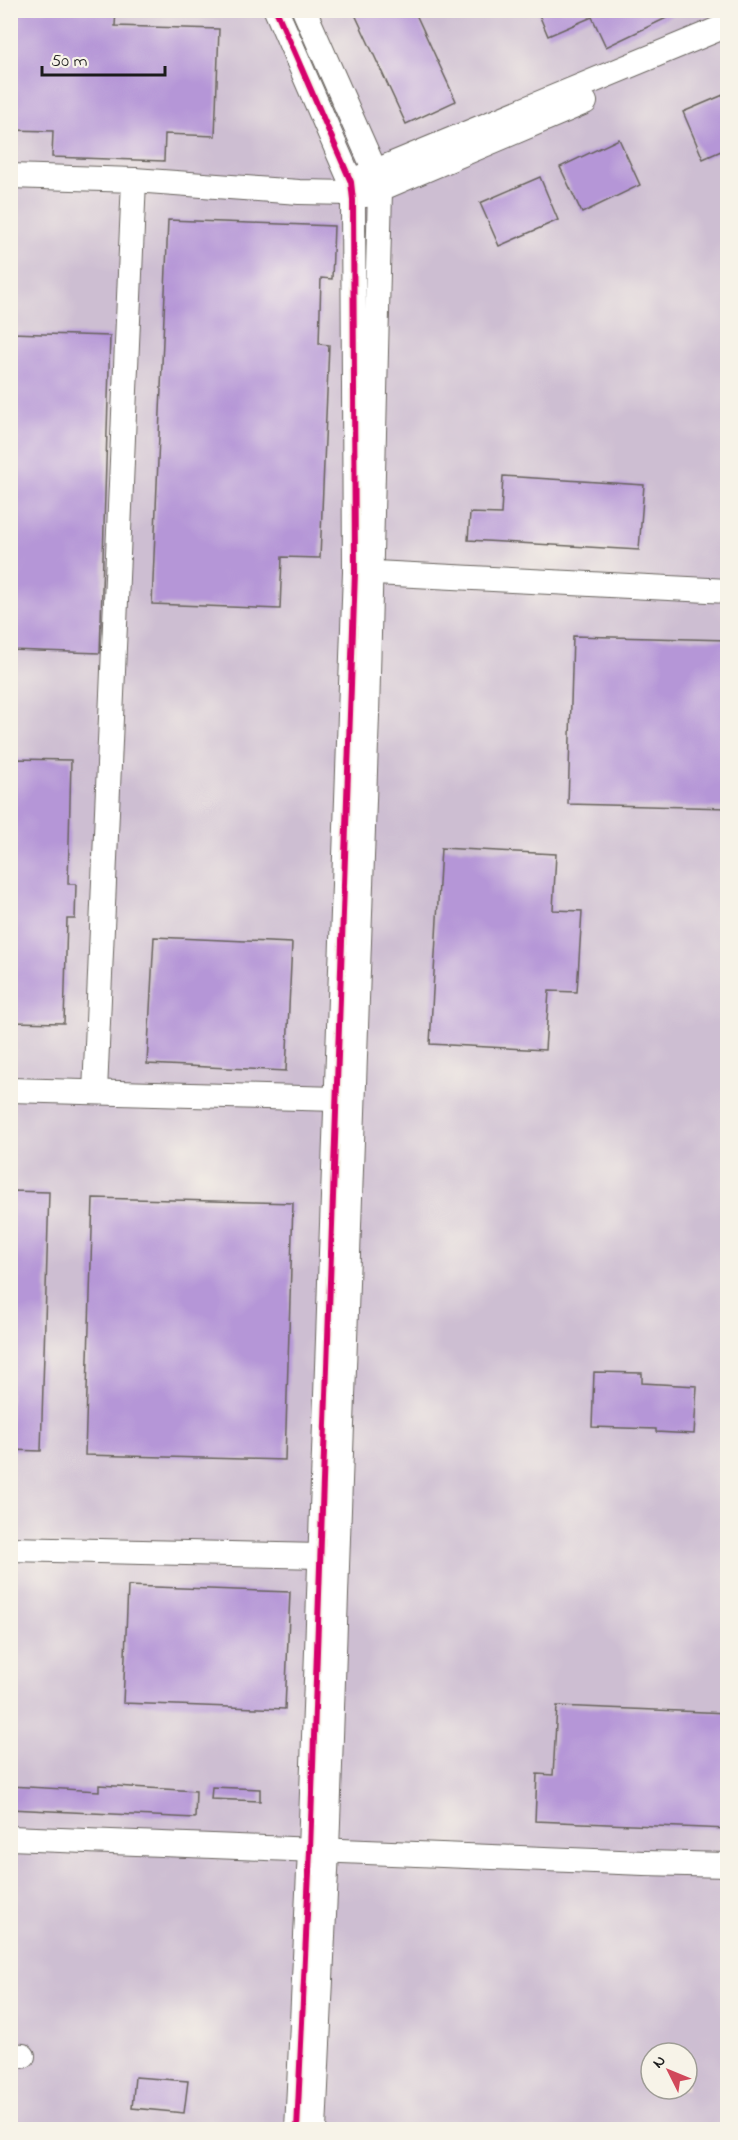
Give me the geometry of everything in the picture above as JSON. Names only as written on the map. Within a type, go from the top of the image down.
[{"type":"street","points":[[276,10],[352,192],[363,572],[337,1100],[319,1556],[319,1850],[297,2130]]},
{"type":"street","points":[[304,10],[378,181],[319,1850],[314,2130]]},
{"type":"street","points":[[378,181],[728,24]]},
{"type":"street","points":[[10,176],[134,180],[299,192],[352,192],[728,40]]},
{"type":"street","points":[[95,1092],[134,180]]},
{"type":"street","points":[[363,572],[728,591]]},
{"type":"street","points":[[10,1090],[337,1100]]},
{"type":"street","points":[[10,1549],[319,1556]]},
{"type":"street","points":[[10,1838],[728,1865]]},
{"type":"shaded area","points":[[11,11],[727,11],[727,2129],[11,2130]]},
{"type":"building","points":[[10,10],[116,10],[115,26],[219,29],[215,136],[165,134],[164,161],[52,157],[53,131],[10,130]]},
{"type":"building","points":[[353,10],[414,10],[456,101],[406,124]]},
{"type":"building","points":[[537,10],[683,10],[606,47],[592,17],[548,36]]},
{"type":"building","points":[[728,93],[728,148],[703,159],[683,112]]},
{"type":"building","points":[[619,139],[640,185],[582,213],[560,167]]},
{"type":"building","points":[[540,177],[558,220],[499,246],[480,203]]},
{"type":"building","points":[[168,220],[334,226],[332,279],[321,278],[319,344],[329,345],[320,558],[282,557],[280,609],[152,604]]},
{"type":"building","points":[[10,333],[110,336],[100,653],[10,650]]},
{"type":"building","points":[[503,476],[644,485],[639,550],[468,540],[470,513],[501,514]]},
{"type":"building","points":[[573,636],[728,640],[728,808],[568,804]]},
{"type":"building","points":[[13,759],[71,760],[68,884],[76,884],[75,919],[67,919],[64,1023],[10,1022],[10,770],[12,770]]},
{"type":"building","points":[[441,848],[556,854],[553,910],[582,911],[577,992],[549,991],[545,1050],[430,1044]]},
{"type":"building","points":[[154,937],[292,943],[286,1071],[147,1064]]},
{"type":"building","points":[[10,1191],[49,1192],[41,1451],[10,1450]]},
{"type":"building","points":[[93,1198],[293,1203],[285,1460],[85,1455]]},
{"type":"building","points":[[594,1372],[642,1373],[642,1383],[697,1386],[694,1434],[656,1432],[656,1429],[592,1427]]},
{"type":"building","points":[[128,1586],[290,1592],[285,1709],[123,1703]]},
{"type":"building","points":[[557,1706],[728,1713],[728,1829],[535,1821],[537,1774],[553,1775]]},
{"type":"building","points":[[99,1785],[196,1791],[195,1818],[10,1809],[10,1786],[99,1791]]},
{"type":"building","points":[[212,1787],[260,1789],[260,1801],[211,1799]]},
{"type":"building","points":[[135,2077],[188,2081],[184,2113],[132,2108]]},
{"type":"cycle path","points":[[276,10],[351,182],[353,200],[355,572],[310,1850],[297,2130]]}]
